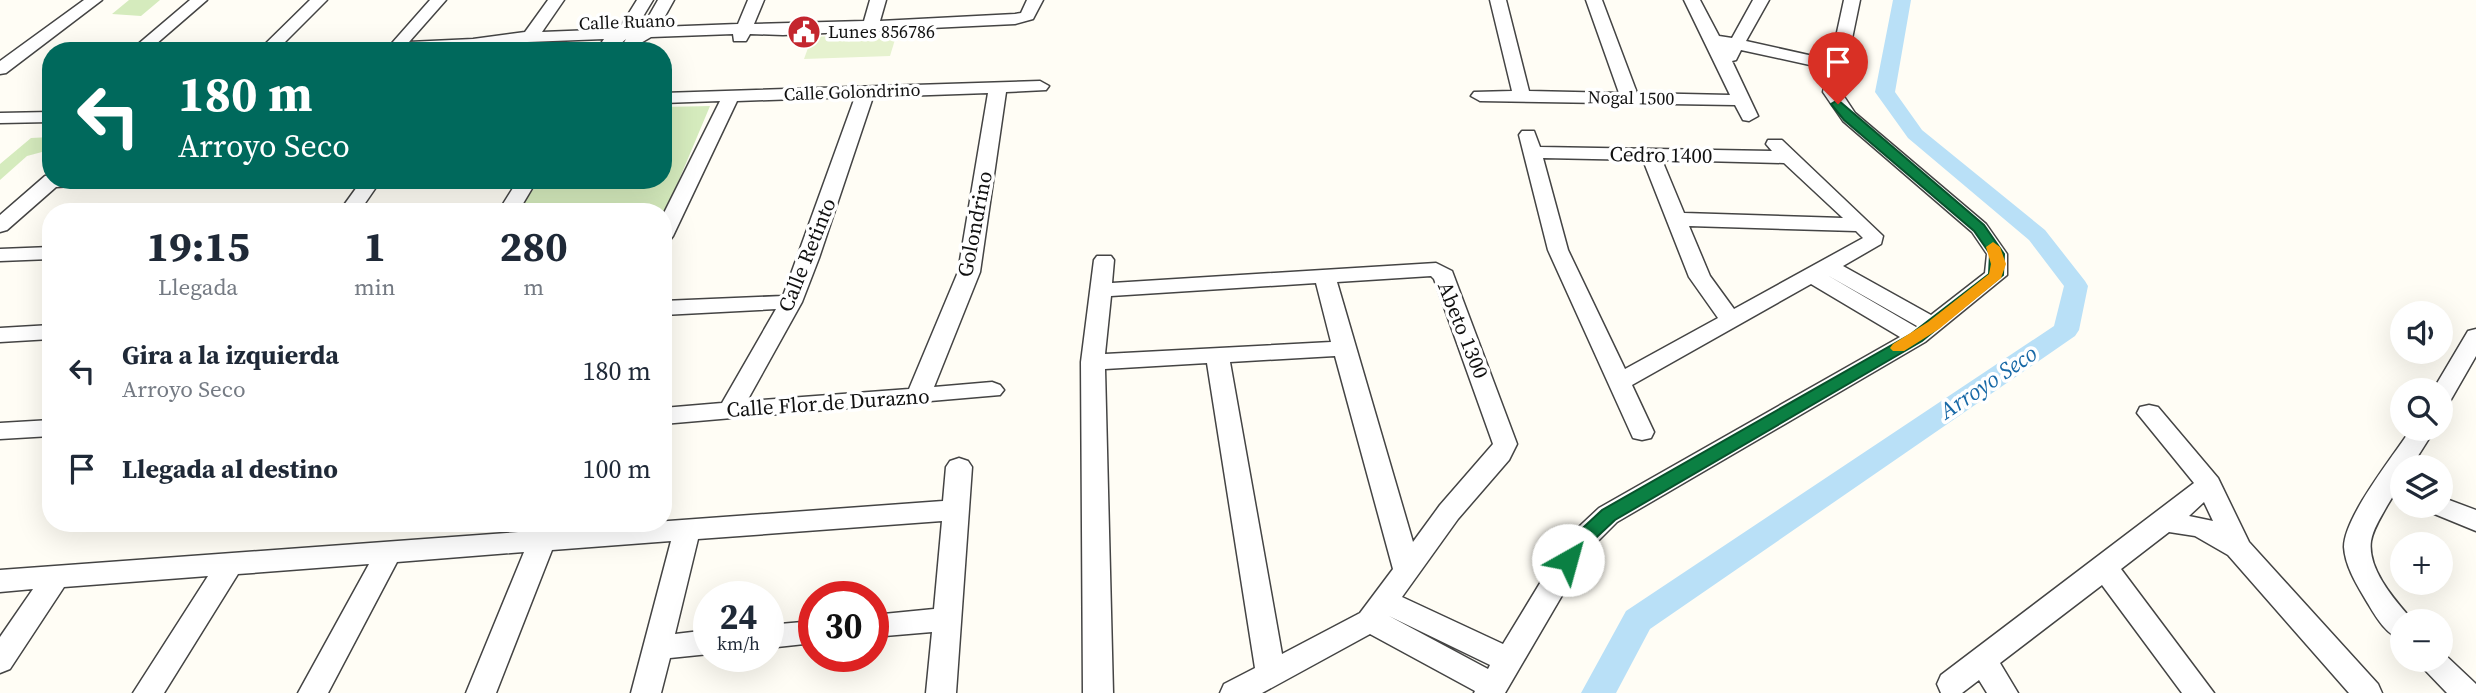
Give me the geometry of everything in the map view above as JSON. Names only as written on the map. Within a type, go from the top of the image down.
[{"type":"street","points":[[0,69],[94,0]]},
{"type":"street","points":[[149,42],[199,0]]},
{"type":"street","points":[[275,42],[319,0]]},
{"type":"street","points":[[401,42],[438,0]]},
{"type":"street","points":[[530,37],[556,0]]},
{"type":"street","points":[[633,39],[645,0]]},
{"type":"street","points":[[633,39],[666,0]]},
{"type":"street","points":[[742,33],[756,0]]},
{"type":"street","points":[[871,26],[878,0]]},
{"type":"street","points":[[991,20],[994,0]]},
{"type":"street","points":[[1023,17],[1029,14],[1035,0]]},
{"type":"street","points":[[1498,0],[1522,97]]},
{"type":"street","points":[[1594,0],[1630,98]]},
{"type":"street","name":"Nogal 1500","points":[[1480,96],[1630,98],[1745,108],[1725,49],[1692,0]]},
{"type":"street","points":[[1761,0],[1725,49],[1836,71]]},
{"type":"street","points":[[1377,611],[1491,690],[1578,544],[1608,515],[1925,331],[1996,275],[1997,254],[1979,228],[1849,117],[1838,104],[1832,92],[1852,0]]},
{"type":"street","name":"Calle Ruano","points":[[483,42],[530,37],[633,39],[1023,17]]},
{"type":"street","name":"Calle Golondrino","points":[[672,98],[1040,86]]},
{"type":"street","name":"Golondrino","points":[[918,396],[969,272],[998,87]]},
{"type":"street","name":"Calle Retinto","points":[[730,411],[791,302],[809,258],[866,92]]},
{"type":"street","points":[[672,217],[731,96]]},
{"type":"street","points":[[0,118],[42,117]]},
{"type":"street","name":"Cedro 1400","points":[[1642,432],[1558,250],[1531,144],[1650,155],[1790,157]]},
{"type":"street","points":[[1620,382],[1872,244],[1873,236],[1775,144]]},
{"type":"street","points":[[1650,155],[1700,277],[1731,321]]},
{"type":"street","points":[[0,226],[42,189]]},
{"type":"street","points":[[1674,219],[1862,225]]},
{"type":"street","points":[[0,255],[42,253]]},
{"type":"street","points":[[1098,693],[1093,362],[1104,260]]},
{"type":"street","name":"Abeto 1300","points":[[1101,290],[1436,269],[1444,276],[1503,433],[1505,444],[1500,454],[1448,512],[1377,611],[1236,693]]},
{"type":"street","points":[[1819,271],[1925,331]]},
{"type":"street","points":[[1324,275],[1407,570]]},
{"type":"street","points":[[672,308],[791,302]]},
{"type":"street","points":[[0,335],[42,333]]},
{"type":"street","points":[[2452,378],[2476,336]]},
{"type":"street","points":[[1093,362],[1344,348]]},
{"type":"street","points":[[1217,355],[1270,673]]},
{"type":"street","name":"Calle Flor de Durazno","points":[[672,415],[992,390]]},
{"type":"street","points":[[2149,413],[2209,484],[2238,548],[2367,693]]},
{"type":"street","points":[[0,431],[42,429]]},
{"type":"street","points":[[2390,616],[2369,579],[2357,542],[2365,522],[2416,441]]},
{"type":"street","points":[[941,693],[959,467]]},
{"type":"street","points":[[1952,684],[2164,522],[2209,484]]},
{"type":"street","points":[[672,531],[956,510]]},
{"type":"street","points":[[2453,511],[2476,520]]},
{"type":"street","points":[[2164,522],[2201,527],[2238,548]]},
{"type":"street","points":[[646,693],[687,530]]},
{"type":"street","points":[[0,581],[658,532]]},
{"type":"street","points":[[481,693],[542,540]]},
{"type":"street","points":[[313,693],[388,552]]},
{"type":"street","points":[[148,693],[229,565]]},
{"type":"street","points":[[2103,566],[2199,693]]},
{"type":"street","points":[[0,661],[56,577]]},
{"type":"street","points":[[1377,611],[1510,661]]},
{"type":"street","points":[[889,624],[947,619]]},
{"type":"street","points":[[658,647],[693,644]]},
{"type":"street","points":[[1983,661],[2003,693]]},
{"type":"street","points":[[2445,672],[2466,693]]},
{"type":"green space","points":[[129,0],[160,0],[141,16],[112,14]]},
{"type":"green space","points":[[897,33],[890,56],[804,59],[812,37]]},
{"type":"green space","points":[[710,106],[669,203],[523,203],[534,189],[672,189],[672,107]]},
{"type":"green space","points":[[42,137],[42,152],[27,156],[0,180],[0,164],[31,138]]},
{"type":"waterway","name":"Arroyo Seco","points":[[1598,693],[1638,620],[2066,330],[2076,286],[2037,235],[1915,134],[1885,92],[1902,0]]},
{"type":"slow traffic","points":[[1898,348],[1933,326],[1996,275],[1997,254],[1993,247]]},
{"type":"place","name":"Lunes 856786","points":[[804,32]]},
{"type":"route","points":[[1568,560],[1578,544],[1608,515],[1917,337],[1996,275],[1997,254],[1979,228],[1849,117],[1838,104]]}]
